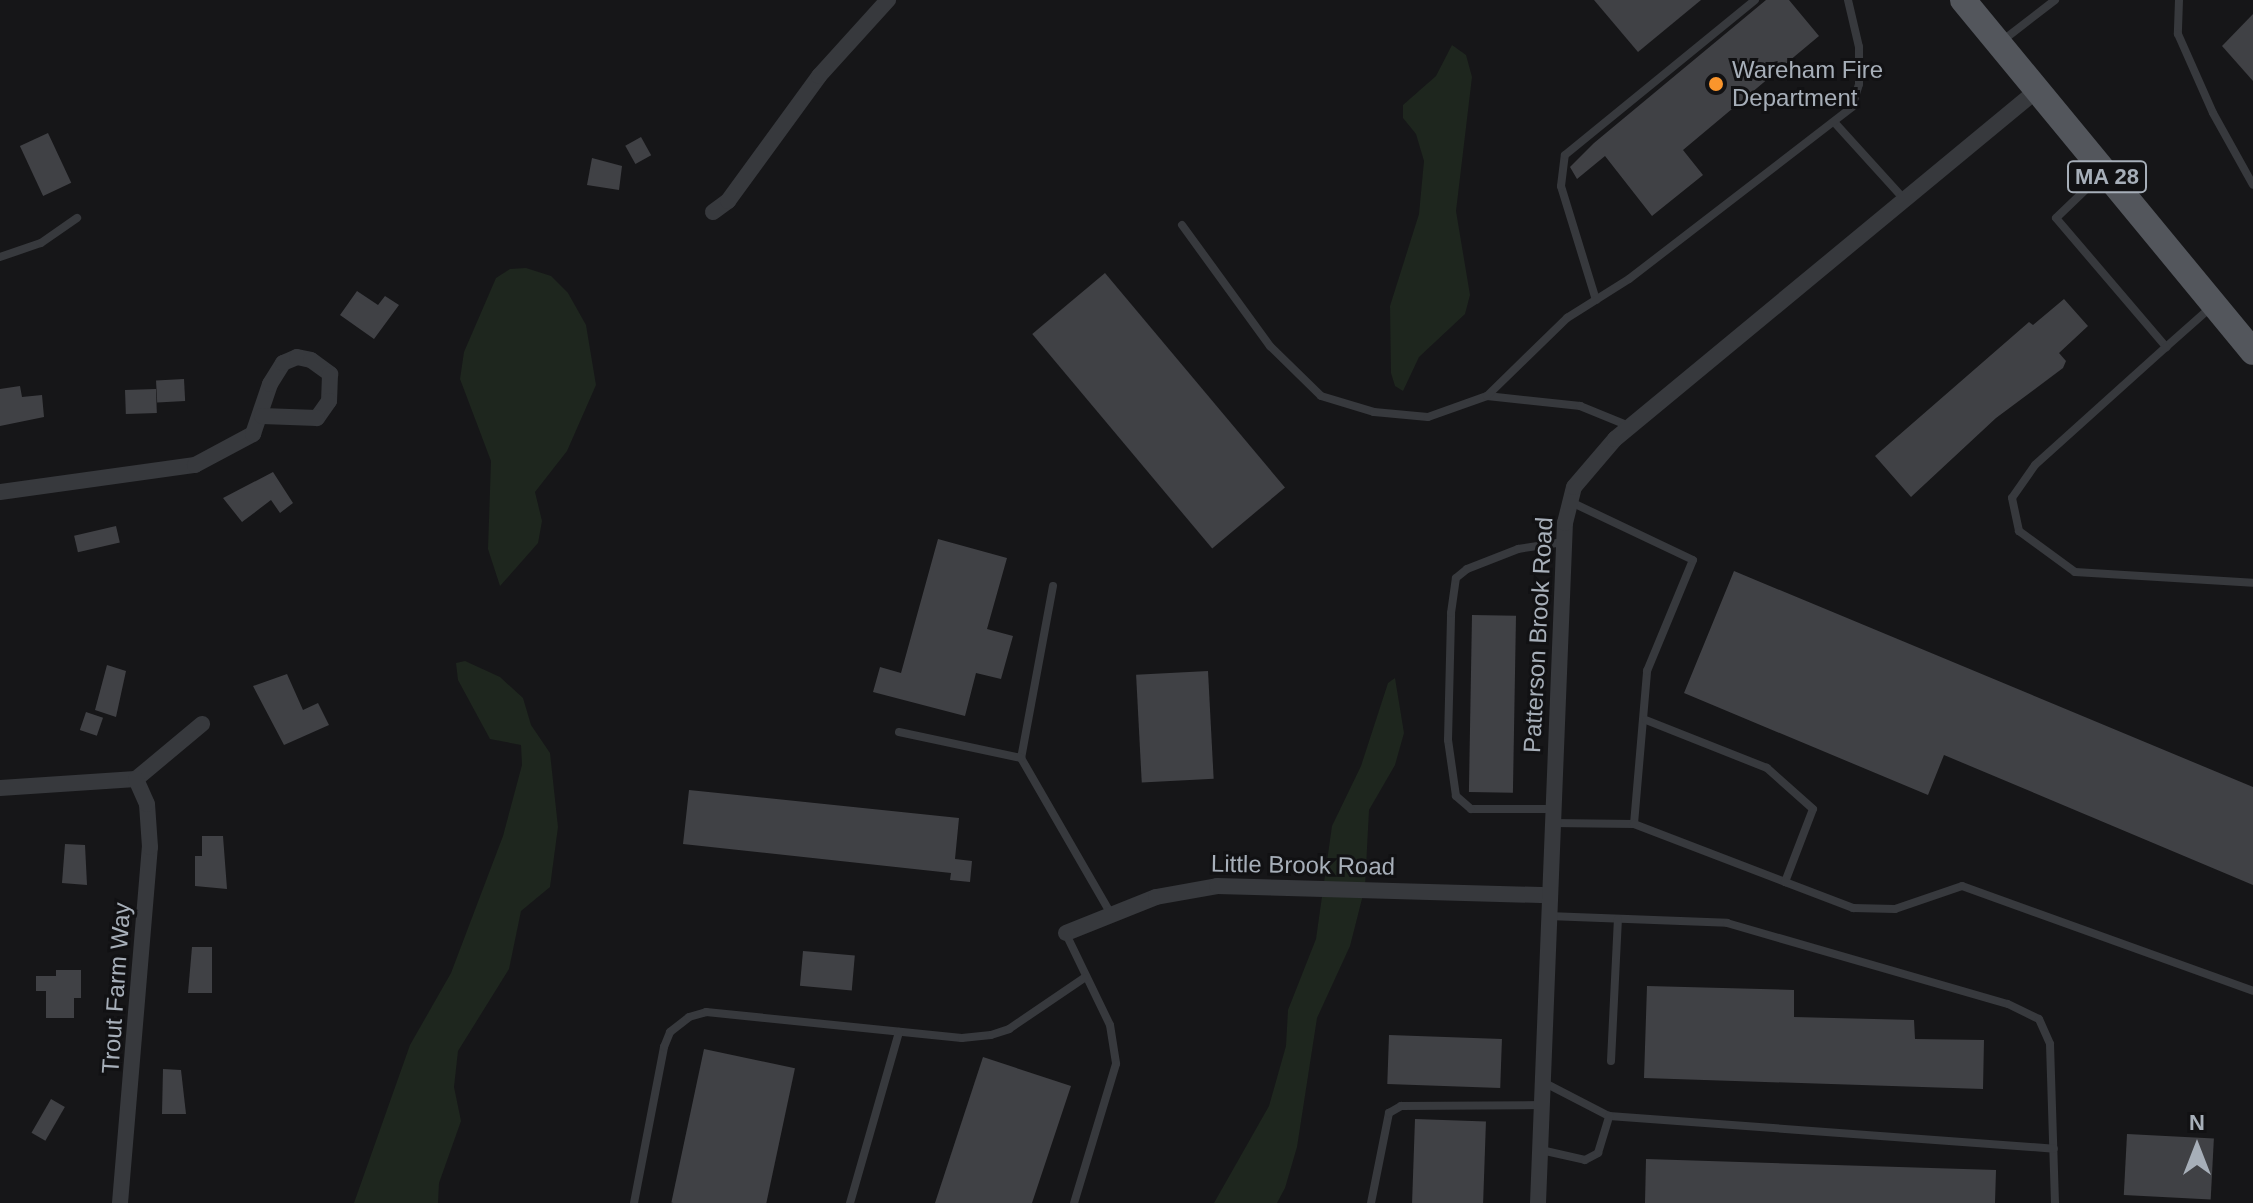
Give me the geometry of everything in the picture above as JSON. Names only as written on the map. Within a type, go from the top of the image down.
[{"type":"main road","name":"MA 28","points":[[1963,0],[2253,352]]},
{"type":"street","points":[[713,212],[728,201],[819,76],[888,0]]},
{"type":"street","name":"Patterson Brook Road","points":[[1538,1203],[1564,542],[1570,501],[1588,466],[1630,426],[2036,91]]},
{"type":"street","points":[[0,492],[195,465],[253,434],[262,416],[270,384],[283,363],[297,357],[311,360],[330,374],[329,401],[317,418],[262,416]]},
{"type":"street","points":[[0,788],[136,779],[202,724]]},
{"type":"street","name":"Trout Farm Way","points":[[120,1203],[150,847],[147,804],[136,779]]},
{"type":"street","name":"Little Brook Road","points":[[1066,933],[1156,897],[1217,886],[1549,895]]},
{"type":"lane","points":[[1596,300],[1561,186],[1565,155],[1755,0]]},
{"type":"lane","points":[[1182,225],[1270,346],[1321,396],[1374,412],[1428,417],[1487,396],[1567,318],[1596,300],[1835,123],[1852,107],[1859,84],[1859,47],[1848,0]]},
{"type":"lane","points":[[1998,44],[2055,0]]},
{"type":"lane","points":[[2179,0],[2178,34],[2213,113],[2253,185]]},
{"type":"lane","points":[[1835,123],[1905,200]]},
{"type":"lane","points":[[2103,173],[2056,218],[2166,347]]},
{"type":"lane","points":[[0,257],[41,243],[77,218]]},
{"type":"lane","points":[[2215,304],[2035,465],[2012,498],[2019,531],[2075,572],[2253,583]]},
{"type":"lane","points":[[1487,396],[1580,406],[1630,426]]},
{"type":"lane","points":[[1570,501],[1693,560],[1647,671],[1646,720],[1634,824]]},
{"type":"lane","points":[[1564,542],[1518,549],[1467,569],[1456,578],[1451,613],[1448,740],[1456,796],[1471,809],[1634,824],[1785,882],[1867,909],[1895,909],[1962,886],[2253,991]]},
{"type":"lane","points":[[1053,586],[1021,758],[1111,914]]},
{"type":"lane","points":[[1646,720],[1767,768],[1813,809],[1785,882]]},
{"type":"lane","points":[[899,732],[1021,758]]},
{"type":"lane","points":[[1548,916],[1727,923],[2008,1004],[2039,1019],[2050,1044],[2055,1203]]},
{"type":"lane","points":[[1611,1061],[1618,919]]},
{"type":"lane","points":[[1066,933],[1084,978],[1110,1025],[1116,1064],[1074,1203]]},
{"type":"lane","points":[[634,1203],[664,1047],[670,1032],[689,1017],[706,1012],[962,1038],[991,1035],[1009,1029],[1084,978]]},
{"type":"lane","points":[[850,1203],[899,1032]]},
{"type":"lane","points":[[1542,1082],[1609,1116],[2054,1149]]},
{"type":"lane","points":[[1371,1203],[1389,1113],[1401,1106],[1542,1105]]},
{"type":"lane","points":[[1540,1149],[1585,1160],[1598,1153],[1609,1116]]},
{"type":"shaded area","points":[[1452,45],[1466,55],[1472,77],[1456,211],[1470,295],[1465,314],[1419,357],[1403,391],[1395,386],[1391,373],[1390,306],[1419,214],[1424,161],[1416,134],[1403,118],[1403,105],[1436,76]]},
{"type":"shaded area","points":[[526,268],[551,276],[568,293],[586,325],[596,385],[567,451],[535,492],[542,521],[538,543],[500,586],[488,549],[491,461],[460,379],[464,352],[496,278],[510,269]]},
{"type":"shaded area","points":[[465,661],[500,677],[523,698],[531,725],[550,753],[558,827],[550,887],[521,911],[509,969],[458,1051],[454,1087],[461,1121],[439,1183],[438,1203],[354,1203],[410,1045],[451,973],[503,836],[522,765],[521,745],[490,739],[458,680],[456,663]]},
{"type":"shaded area","points":[[1395,678],[1404,733],[1395,765],[1369,810],[1365,887],[1350,946],[1317,1018],[1297,1147],[1285,1188],[1277,1203],[1214,1203],[1269,1106],[1286,1046],[1288,1010],[1316,939],[1332,826],[1361,766],[1388,683]]},
{"type":"building","points":[[1594,0],[1701,0],[1638,52]]},
{"type":"building","points":[[1766,0],[1789,0],[1819,36],[1683,150],[1703,175],[1652,216],[1605,156],[1577,179],[1570,167],[1594,143]]},
{"type":"building","points":[[2253,14],[2253,81],[2222,46]]},
{"type":"building","points":[[48,133],[71,183],[43,196],[20,146]]},
{"type":"building","points":[[641,137],[651,155],[635,164],[625,146]]},
{"type":"building","points":[[592,158],[622,166],[619,190],[587,185]]},
{"type":"building","points":[[1105,273],[1285,487],[1212,549],[1032,334]]},
{"type":"building","points":[[357,291],[378,305],[385,296],[399,305],[374,339],[340,315]]},
{"type":"building","points":[[2064,299],[2088,326],[2059,353],[2066,361],[2063,368],[1996,418],[1911,497],[1875,456],[2029,322],[2033,325]]},
{"type":"building","points":[[184,379],[185,401],[157,402],[156,380]]},
{"type":"building","points":[[20,386],[22,397],[42,395],[44,417],[0,426],[0,389]]},
{"type":"building","points":[[156,389],[157,413],[126,414],[125,390]]},
{"type":"building","points":[[273,472],[293,503],[280,513],[271,500],[242,522],[223,498]]},
{"type":"building","points":[[116,526],[120,543],[78,552],[74,536]]},
{"type":"building","points":[[938,539],[1007,558],[987,629],[1013,636],[1001,679],[976,673],[965,716],[873,692],[880,667],[901,673]]},
{"type":"building","points":[[1734,571],[2253,787],[2253,885],[1944,755],[1928,795],[1684,693]]},
{"type":"building","points":[[1472,615],[1516,616],[1513,793],[1469,792]]},
{"type":"building","points":[[107,665],[126,671],[116,717],[95,710]]},
{"type":"building","points":[[1208,671],[1214,779],[1142,783],[1136,675]]},
{"type":"building","points":[[287,674],[303,710],[318,703],[329,725],[284,745],[253,686]]},
{"type":"building","points":[[86,712],[103,718],[97,736],[80,730]]},
{"type":"building","points":[[689,790],[959,818],[955,859],[972,861],[970,882],[950,880],[951,873],[683,844]]},
{"type":"building","points":[[202,836],[223,836],[227,889],[195,886],[195,856],[202,856]]},
{"type":"building","points":[[65,844],[85,845],[87,885],[62,883]]},
{"type":"building","points":[[192,947],[212,947],[212,993],[188,993]]},
{"type":"building","points":[[803,951],[855,956],[852,990],[800,986]]},
{"type":"building","points":[[56,970],[81,970],[81,998],[74,998],[74,1018],[46,1018],[46,991],[36,991],[36,976],[56,976]]},
{"type":"building","points":[[1647,986],[1794,990],[1794,1017],[1914,1020],[1915,1039],[1984,1040],[1983,1089],[1644,1078]]},
{"type":"building","points":[[1389,1035],[1502,1039],[1500,1088],[1387,1084]]},
{"type":"building","points":[[704,1049],[795,1068],[766,1203],[671,1203]]},
{"type":"building","points":[[983,1057],[1071,1086],[1032,1203],[935,1203]]},
{"type":"building","points":[[163,1069],[181,1070],[186,1114],[162,1114]]},
{"type":"building","points":[[51,1099],[65,1107],[45,1141],[32,1133]]},
{"type":"building","points":[[1415,1119],[1486,1121],[1483,1203],[1412,1203]]},
{"type":"building","points":[[2127,1134],[2214,1139],[2211,1199],[2124,1195]]},
{"type":"building","points":[[1646,1159],[1996,1170],[1995,1203],[1645,1203]]},
{"type":"place","name":"Wareham Fire Department","points":[[1716,84]]}]
